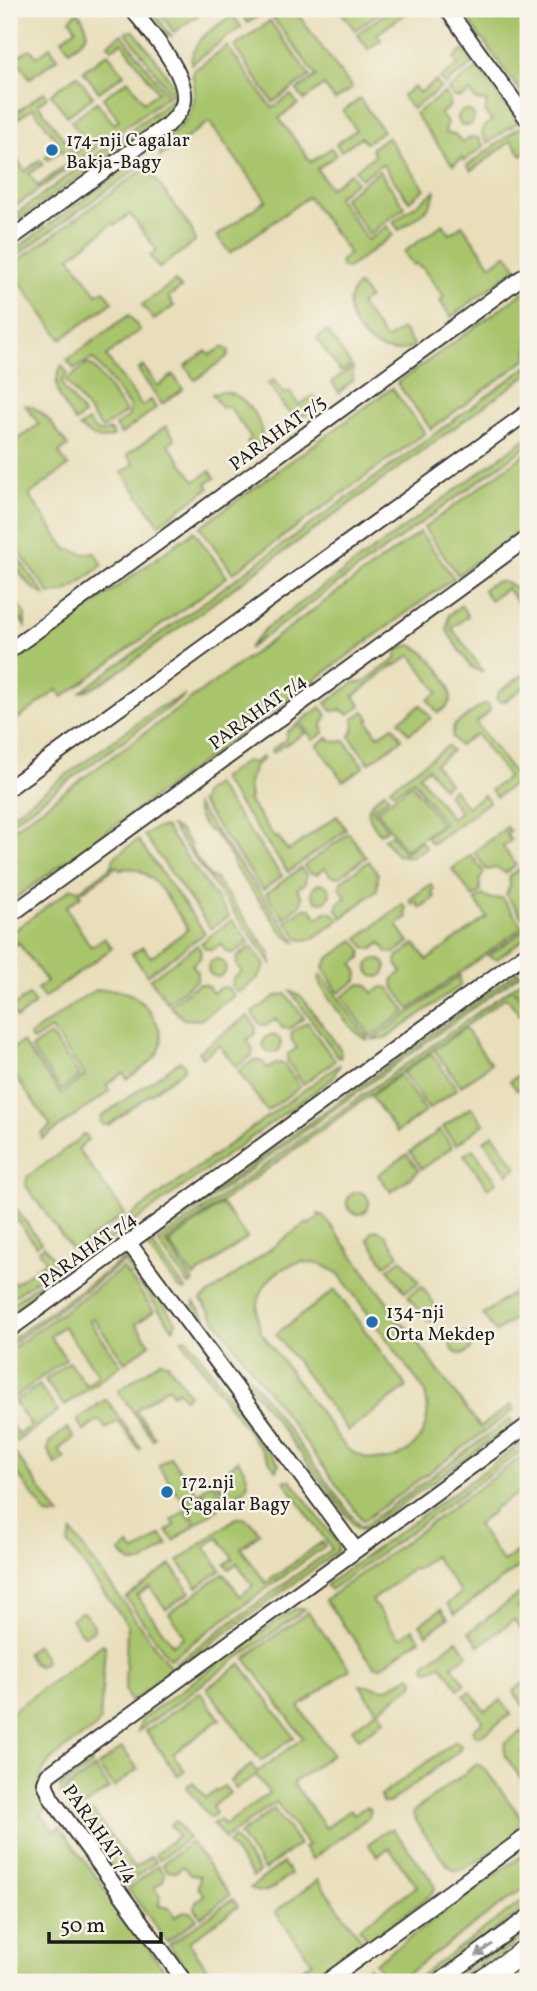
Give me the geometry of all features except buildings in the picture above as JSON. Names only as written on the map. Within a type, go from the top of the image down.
[{"type":"main road","points":[[481,1982],[528,1948]]},
{"type":"street","points":[[9,240],[178,114],[184,95],[179,75],[132,9]]},
{"type":"street","points":[[447,9],[528,120]]},
{"type":"street","name":"PARAHAT 7/5","points":[[9,651],[528,272]]},
{"type":"street","points":[[9,788],[528,412]]},
{"type":"street","name":"PARAHAT 7/4","points":[[9,916],[528,538]]},
{"type":"street","name":"PARAHAT 7/4","points":[[9,1330],[528,952]]},
{"type":"street","points":[[129,1242],[356,1550],[528,1425]]},
{"type":"street","name":"PARAHAT 7/4","points":[[185,1982],[51,1798],[45,1783],[48,1775],[356,1550]]},
{"type":"street","points":[[326,1982],[528,1835]]},
{"type":"street","points":[[439,1982],[528,1917]]},
{"type":"green space","points":[[144,9],[151,9],[171,36],[160,31]]},
{"type":"green space","points":[[157,9],[206,9],[174,32]]},
{"type":"green space","points":[[267,9],[248,23],[239,11]]},
{"type":"green space","points":[[279,9],[294,9],[352,88],[335,100],[324,85],[304,100],[297,90],[316,76],[271,15]]},
{"type":"green space","points":[[339,9],[384,9],[355,30]]},
{"type":"green space","points":[[391,9],[412,9],[377,34],[381,40],[368,49],[357,34]]},
{"type":"green space","points":[[460,9],[528,9],[528,102]]},
{"type":"green space","points":[[78,12],[86,25],[87,34],[69,50],[62,39],[76,29],[70,19]]},
{"type":"green space","points":[[233,15],[241,27],[191,64],[192,55],[200,41]]},
{"type":"green space","points":[[270,21],[310,76],[273,102],[234,47]]},
{"type":"green space","points":[[134,31],[173,85],[175,98],[172,104],[164,115],[20,219],[16,214],[174,98],[126,32]]},
{"type":"green space","points":[[122,34],[168,96],[13,208],[9,203],[9,149],[25,171],[40,160],[43,164],[29,174],[38,186],[70,162],[62,150],[48,160],[45,157],[60,145],[33,108],[17,119],[14,114],[44,92],[47,97],[38,104],[74,153],[87,144],[71,121],[97,102],[114,124],[119,120],[103,98],[128,80],[144,102],[158,92],[122,42],[112,49],[108,44]]},
{"type":"green space","points":[[227,46],[272,108],[291,95],[298,104],[279,118],[311,162],[331,148],[336,155],[317,169],[330,188],[350,173],[356,182],[337,197],[368,240],[387,226],[393,235],[348,268],[342,268],[340,262],[349,253],[308,197],[230,253],[217,236],[266,200],[209,122],[160,157],[160,143],[184,123],[191,110],[194,95],[192,72]]},
{"type":"green space","points":[[50,47],[58,58],[30,78],[14,56],[30,49],[37,57]]},
{"type":"green space","points":[[464,50],[474,63],[445,85],[440,78],[458,65],[454,58]]},
{"type":"green space","points":[[108,53],[124,74],[99,92],[83,71]]},
{"type":"green space","points":[[478,68],[518,122],[488,143],[482,135],[483,128],[492,121],[485,113],[487,102],[476,100],[470,92],[461,98],[454,97],[448,90]]},
{"type":"green space","points":[[77,75],[93,97],[67,116],[51,94]]},
{"type":"green space","points":[[436,81],[441,88],[412,109],[402,96],[414,87],[419,93]]},
{"type":"green space","points":[[444,93],[450,100],[449,107],[440,114],[447,123],[445,133],[456,135],[462,143],[471,137],[478,138],[484,146],[464,161],[462,158],[453,165],[415,114]]},
{"type":"green space","points":[[360,99],[383,131],[366,143],[361,137],[341,151],[336,144],[356,130],[343,111]]},
{"type":"green space","points":[[463,110],[469,110],[474,118],[472,124],[463,126],[458,121],[458,115]]},
{"type":"green space","points":[[521,126],[528,136],[528,150],[522,155],[511,141],[471,171],[467,166]]},
{"type":"green space","points":[[387,137],[425,189],[409,201],[382,164],[361,179],[355,170],[375,155],[371,149]]},
{"type":"green space","points":[[143,164],[9,261],[9,254],[128,167]]},
{"type":"green space","points":[[147,167],[192,230],[195,242],[159,268],[150,256],[157,251],[130,214],[115,225],[113,223],[70,257],[97,294],[104,290],[113,302],[61,339],[9,267]]},
{"type":"green space","points":[[379,171],[405,207],[369,234],[343,198]]},
{"type":"green space","points":[[435,191],[426,209],[399,230],[393,222]]},
{"type":"green space","points":[[443,224],[450,234],[462,225],[491,265],[507,254],[517,268],[451,317],[440,301],[444,297],[421,266],[416,263],[413,265],[404,252]]},
{"type":"green space","points":[[175,281],[181,288],[168,297],[174,306],[154,320],[142,305]]},
{"type":"green space","points":[[359,285],[369,298],[360,304],[386,340],[402,329],[414,345],[399,351],[385,350],[371,344],[360,333],[352,321],[349,308],[351,295]]},
{"type":"green space","points":[[528,289],[528,358],[431,429],[397,383]]},
{"type":"green space","points":[[129,315],[140,330],[106,356],[142,406],[151,400],[156,408],[121,434],[115,426],[128,417],[129,406],[92,359],[74,369],[67,360]]},
{"type":"green space","points":[[327,331],[351,365],[341,372],[317,339]]},
{"type":"green space","points":[[223,347],[229,351],[227,357],[195,380],[185,366],[206,351],[210,355]]},
{"type":"green space","points":[[87,364],[93,366],[126,412],[102,429],[66,381]]},
{"type":"green space","points":[[62,365],[68,374],[62,381],[64,388],[84,415],[75,422],[62,402],[57,388],[58,373]]},
{"type":"green space","points":[[143,366],[158,386],[173,375],[183,389],[162,404],[138,370]]},
{"type":"green space","points":[[528,366],[528,374],[121,670],[95,687],[79,693]]},
{"type":"green space","points":[[353,367],[353,380],[339,393],[332,382]]},
{"type":"green space","points":[[274,380],[284,394],[289,391],[299,405],[313,396],[321,406],[311,413],[295,415],[285,407],[268,383]]},
{"type":"green space","points":[[392,388],[425,433],[233,573],[200,527]]},
{"type":"green space","points":[[221,392],[236,396],[250,407],[255,415],[262,440],[253,450],[247,442],[251,438],[230,408],[222,408],[212,394]]},
{"type":"green space","points":[[25,405],[44,415],[68,446],[59,453],[68,466],[29,495],[67,550],[83,554],[94,552],[103,565],[78,584],[57,593],[50,594],[9,538],[9,446],[39,424]]},
{"type":"green space","points":[[88,421],[95,430],[101,433],[110,430],[114,436],[100,439],[91,436],[79,427]]},
{"type":"green space","points":[[166,426],[175,439],[168,444],[195,481],[210,471],[215,478],[206,484],[209,488],[159,524],[122,472],[134,464],[127,455]]},
{"type":"green space","points":[[528,437],[528,445],[248,649],[265,629]]},
{"type":"green space","points":[[528,452],[528,524],[458,575],[424,528]]},
{"type":"green space","points":[[194,531],[227,577],[63,697],[57,690],[10,725],[14,732],[9,736],[9,666]]},
{"type":"green space","points":[[420,532],[454,578],[9,903],[9,832]]},
{"type":"green space","points":[[9,546],[45,595],[21,575],[12,560]]},
{"type":"green space","points":[[495,582],[515,587],[526,604],[528,618],[507,588],[490,600],[483,589]]},
{"type":"green space","points":[[9,591],[25,614],[25,626],[9,603]]},
{"type":"green space","points":[[461,605],[468,616],[452,628],[483,671],[481,672],[471,667],[447,631],[449,615]]},
{"type":"green space","points":[[409,645],[431,659],[444,677],[451,694],[445,708],[438,713],[428,700],[438,692],[411,655],[354,696],[361,706],[349,714],[341,710],[332,711],[326,703],[355,682],[362,683],[396,659],[397,650]]},
{"type":"green space","points":[[528,671],[528,684],[505,701],[496,698],[499,692]]},
{"type":"green space","points":[[186,695],[9,824],[9,817],[158,708]]},
{"type":"green space","points":[[484,704],[488,705],[490,711],[476,723],[514,774],[528,766],[528,783],[520,780],[496,797],[491,790],[508,777],[476,734],[459,746],[452,736],[454,725]]},
{"type":"green space","points":[[421,705],[431,718],[409,734],[399,721]]},
{"type":"green space","points":[[321,707],[327,715],[322,724],[324,733],[313,740],[300,722]]},
{"type":"green space","points":[[364,711],[378,736],[393,726],[402,739],[369,763],[350,737],[354,728],[353,719]]},
{"type":"green space","points":[[298,724],[305,733],[272,753],[271,750],[285,740],[287,732]]},
{"type":"green space","points":[[327,738],[336,742],[345,741],[364,767],[343,781],[317,745]]},
{"type":"green space","points":[[448,746],[452,751],[435,764],[449,783],[443,788],[428,768],[419,775],[451,818],[460,812],[447,794],[453,789],[467,807],[484,795],[489,802],[432,844],[426,837],[444,823],[413,780],[394,793],[390,788]]},
{"type":"green space","points":[[262,757],[264,759],[252,768],[254,770],[248,783],[248,800],[275,838],[278,837],[288,851],[337,816],[346,830],[288,872],[221,779],[246,761],[253,763]]},
{"type":"green space","points":[[215,784],[282,876],[263,890],[200,802],[204,792]]},
{"type":"green space","points":[[412,784],[441,824],[405,850],[377,810]]},
{"type":"green space","points":[[385,791],[389,797],[373,809],[387,829],[380,834],[371,821],[369,811],[373,802]]},
{"type":"green space","points":[[196,805],[297,943],[283,933],[233,865],[233,860],[214,833],[203,825]]},
{"type":"green space","points":[[170,825],[180,831],[191,845],[191,850],[210,877],[215,878],[270,953],[271,963]]},
{"type":"green space","points":[[165,827],[229,916],[211,929],[144,835],[156,828]]},
{"type":"green space","points":[[507,827],[510,831],[506,834],[511,840],[503,847],[516,865],[506,873],[497,868],[487,870],[474,852]]},
{"type":"green space","points":[[349,833],[366,857],[339,877],[331,876],[325,868],[317,874],[310,873],[304,866]]},
{"type":"green space","points":[[391,834],[404,853],[421,841],[426,848],[411,857],[397,855],[384,839]]},
{"type":"green space","points":[[138,840],[205,933],[147,975],[132,954],[143,947],[151,957],[188,929],[151,878],[141,871],[131,868],[120,870],[117,866],[66,907],[91,947],[104,938],[112,948],[44,998],[37,989],[47,982],[18,942],[9,949],[9,934],[72,888],[80,890],[112,866],[114,857]]},
{"type":"green space","points":[[471,855],[484,872],[479,881],[481,891],[473,897],[452,869]]},
{"type":"green space","points":[[369,861],[378,874],[377,890],[342,918],[337,910],[338,903],[346,897],[340,888],[341,881]]},
{"type":"green space","points":[[301,868],[306,875],[305,883],[297,889],[302,897],[301,904],[284,918],[266,894]]},
{"type":"green space","points":[[519,869],[528,882],[527,924],[506,895],[510,886],[509,876]]},
{"type":"green space","points":[[321,884],[327,887],[330,893],[327,899],[321,902],[315,899],[312,893],[315,887]]},
{"type":"green space","points":[[431,884],[434,889],[431,892],[435,897],[420,908],[416,902],[413,905],[409,900]]},
{"type":"green space","points":[[483,895],[492,899],[502,898],[523,927],[410,1009],[393,986],[394,978],[402,972],[396,964],[397,957],[415,944],[427,960],[487,917],[475,900]]},
{"type":"green space","points":[[403,904],[408,917],[397,925],[409,942],[395,953],[387,952],[381,943],[373,949],[366,948],[358,938]]},
{"type":"green space","points":[[304,908],[311,909],[317,918],[326,912],[333,913],[339,920],[312,939],[300,940],[286,921]]},
{"type":"green space","points":[[232,920],[249,942],[234,953],[227,952],[221,944],[212,950],[205,948],[201,943]]},
{"type":"green space","points":[[528,927],[528,936],[497,959],[488,956]]},
{"type":"green space","points":[[354,940],[362,951],[361,958],[353,964],[358,973],[357,980],[339,993],[323,968],[328,959]]},
{"type":"green space","points":[[197,945],[201,951],[200,958],[192,965],[198,973],[197,980],[167,1002],[150,979]]},
{"type":"green space","points":[[251,946],[265,965],[258,978],[238,993],[232,986],[233,979],[242,972],[236,964],[237,957]]},
{"type":"green space","points":[[217,959],[223,962],[226,968],[223,974],[217,977],[211,974],[208,968],[211,962]]},
{"type":"green space","points":[[377,959],[383,962],[386,968],[383,974],[377,977],[371,974],[368,968],[371,962]]},
{"type":"green space","points":[[518,971],[520,974],[155,1239],[153,1236]]},
{"type":"green space","points":[[321,974],[368,1040],[347,1022],[333,1004],[319,979]]},
{"type":"green space","points":[[460,976],[460,986],[388,1037],[372,1040]]},
{"type":"green space","points":[[523,980],[528,987],[528,1004],[517,990],[514,991],[525,1006],[520,1015],[506,997],[166,1242],[193,1282],[189,1285],[158,1242]]},
{"type":"green space","points":[[199,984],[207,985],[213,993],[221,987],[228,988],[234,996],[200,1020],[183,1019],[169,1005]]},
{"type":"green space","points":[[360,984],[367,985],[373,993],[382,987],[389,988],[406,1011],[371,1037],[342,997]]},
{"type":"green space","points":[[97,990],[122,991],[142,1003],[158,1025],[161,1034],[160,1049],[145,1066],[127,1079],[123,1073],[106,1085],[110,1091],[42,1139],[41,1134],[51,1126],[9,1068],[9,1051],[22,1042],[61,1094],[85,1076],[51,1029],[33,1041],[29,1036]]},
{"type":"green space","points":[[291,992],[302,997],[340,1049],[341,1057],[339,1058]]},
{"type":"green space","points":[[286,994],[304,1018],[289,1029],[282,1028],[276,1019],[267,1025],[260,1024],[252,1013],[276,996]]},
{"type":"green space","points":[[29,995],[35,1004],[17,1018],[10,1009]]},
{"type":"green space","points":[[248,1016],[256,1027],[255,1034],[247,1040],[253,1049],[252,1056],[236,1067],[219,1045],[202,1058],[198,1052]]},
{"type":"green space","points":[[307,1022],[335,1061],[303,1084],[287,1061],[288,1054],[297,1048],[291,1039],[292,1032]]},
{"type":"green space","points":[[465,1028],[491,1064],[461,1086],[434,1050]]},
{"type":"green space","points":[[50,1035],[80,1076],[61,1090],[31,1048]]},
{"type":"green space","points":[[272,1035],[278,1038],[281,1044],[278,1050],[272,1053],[266,1050],[263,1044],[266,1038]]},
{"type":"green space","points":[[431,1053],[457,1089],[429,1109],[403,1073]]},
{"type":"green space","points":[[254,1060],[262,1061],[268,1069],[276,1063],[284,1064],[300,1087],[267,1111],[238,1071]]},
{"type":"green space","points":[[180,1061],[185,1065],[183,1070],[108,1125],[102,1125],[102,1116]]},
{"type":"green space","points":[[340,1064],[333,1078],[83,1259],[74,1257]]},
{"type":"green space","points":[[528,1068],[528,1100],[510,1081]]},
{"type":"green space","points":[[399,1075],[426,1111],[397,1132],[371,1096]]},
{"type":"green space","points":[[471,1107],[484,1124],[456,1145],[443,1127]]},
{"type":"green space","points":[[440,1130],[452,1147],[422,1169],[410,1152]]},
{"type":"green space","points":[[493,1134],[517,1167],[508,1174],[484,1141]]},
{"type":"green space","points":[[82,1135],[86,1135],[88,1140],[78,1149],[125,1214],[73,1251],[26,1186],[27,1177]]},
{"type":"green space","points":[[473,1149],[497,1182],[488,1188],[464,1155]]},
{"type":"green space","points":[[407,1154],[419,1171],[391,1192],[378,1175]]},
{"type":"green space","points":[[358,1192],[368,1199],[369,1203],[362,1213],[358,1214],[348,1207],[347,1203],[354,1193]]},
{"type":"green space","points":[[9,1199],[41,1243],[36,1246],[12,1213],[9,1214]]},
{"type":"green space","points":[[222,1204],[247,1238],[194,1277],[169,1243]]},
{"type":"green space","points":[[318,1214],[324,1216],[400,1319],[397,1321],[399,1325],[403,1323],[480,1427],[511,1405],[514,1410],[363,1521],[201,1300],[306,1223],[308,1225],[319,1217]],"holes":[[[301,1262],[321,1264],[339,1274],[424,1390],[427,1409],[425,1426],[419,1440],[395,1457],[380,1460],[363,1457],[346,1448],[261,1332],[258,1308],[260,1297],[270,1279],[278,1272]]]},
{"type":"green space","points":[[372,1231],[384,1233],[399,1255],[385,1265],[368,1239]]},
{"type":"green space","points":[[149,1240],[185,1291],[179,1289],[148,1248]]},
{"type":"green space","points":[[44,1246],[57,1264],[9,1300],[9,1277],[14,1284],[46,1261],[39,1250]]},
{"type":"green space","points":[[124,1259],[134,1264],[176,1322],[173,1329],[124,1262],[9,1346],[9,1341]]},
{"type":"green space","points":[[402,1259],[419,1282],[405,1292],[388,1269]]},
{"type":"green space","points":[[123,1268],[154,1311],[136,1324],[150,1344],[125,1362],[93,1318],[89,1320],[121,1365],[64,1406],[45,1380],[69,1362],[86,1385],[99,1375],[63,1326],[50,1336],[66,1359],[12,1399],[9,1394],[9,1351]]},
{"type":"green space","points":[[58,1269],[54,1280],[9,1314],[9,1306]]},
{"type":"green space","points":[[528,1281],[528,1308],[527,1309],[514,1292]]},
{"type":"green space","points":[[422,1286],[440,1313],[440,1317],[433,1322],[425,1319],[408,1296]]},
{"type":"green space","points":[[335,1290],[407,1387],[348,1431],[276,1334]]},
{"type":"green space","points":[[511,1294],[524,1312],[496,1332],[483,1315]]},
{"type":"green space","points":[[194,1302],[361,1528],[510,1419],[513,1424],[366,1530],[357,1529],[194,1311]]},
{"type":"green space","points":[[461,1332],[471,1339],[472,1343],[465,1353],[461,1354],[451,1347],[450,1343],[457,1333]]},
{"type":"green space","points":[[181,1339],[188,1339],[279,1464],[276,1470]]},
{"type":"green space","points":[[161,1361],[168,1364],[189,1394],[184,1398],[178,1390],[173,1394],[168,1387],[136,1410],[155,1437],[153,1439],[118,1391]]},
{"type":"green space","points":[[39,1385],[58,1411],[13,1444],[9,1437],[9,1422],[18,1434],[31,1425],[14,1402]]},
{"type":"green space","points":[[106,1399],[141,1448],[139,1450],[118,1421],[106,1429],[99,1420],[84,1431],[77,1420]]},
{"type":"green space","points":[[67,1428],[74,1438],[58,1450],[65,1459],[56,1465],[48,1451],[49,1443]]},
{"type":"green space","points":[[528,1439],[528,1446],[330,1590],[326,1585]]},
{"type":"green space","points":[[9,1445],[60,1516],[47,1515],[9,1462]]},
{"type":"green space","points":[[528,1452],[528,1487],[493,1509],[494,1511],[477,1525],[503,1562],[516,1553],[524,1563],[455,1614],[447,1604],[461,1593],[434,1556],[415,1570],[413,1568],[372,1601],[399,1638],[413,1629],[420,1639],[381,1667],[374,1666],[325,1600]]},
{"type":"green space","points":[[170,1457],[195,1490],[182,1499],[158,1466]]},
{"type":"green space","points":[[238,1460],[246,1473],[248,1483],[243,1491],[229,1498],[215,1481]]},
{"type":"green space","points":[[285,1480],[291,1480],[338,1544],[337,1552],[177,1668],[174,1664],[332,1549]]},
{"type":"green space","points":[[212,1482],[223,1497],[220,1500],[223,1505],[216,1510],[201,1491]]},
{"type":"green space","points":[[199,1492],[213,1512],[197,1523],[183,1504]]},
{"type":"green space","points":[[184,1511],[195,1525],[174,1541],[167,1531],[175,1525],[172,1520]]},
{"type":"green space","points":[[236,1518],[247,1520],[260,1533],[241,1548],[266,1583],[322,1542],[325,1546],[170,1659],[126,1598],[171,1565],[190,1592],[166,1609],[150,1587],[137,1596],[173,1645],[185,1636],[169,1613],[224,1573],[240,1596],[253,1586],[237,1563],[229,1569],[225,1564],[233,1558],[218,1537],[205,1547],[221,1570],[197,1587],[178,1561]]},
{"type":"green space","points":[[72,1532],[173,1671],[130,1702],[125,1689],[127,1624],[68,1544]]},
{"type":"green space","points":[[161,1535],[168,1545],[143,1563],[131,1563],[120,1552],[129,1545],[135,1553]]},
{"type":"green space","points":[[528,1587],[528,1599],[518,1607],[528,1622],[528,1638],[514,1620],[479,1646],[469,1632]]},
{"type":"green space","points":[[295,1609],[305,1609],[138,1731],[142,1719]]},
{"type":"green space","points":[[441,1609],[448,1618],[427,1634],[420,1624]]},
{"type":"green space","points":[[81,1612],[85,1613],[94,1625],[94,1630],[86,1635],[82,1634],[71,1619]]},
{"type":"green space","points":[[308,1612],[350,1669],[299,1707],[332,1754],[293,1783],[326,1828],[350,1810],[354,1814],[366,1807],[371,1810],[369,1817],[312,1859],[304,1848],[308,1845],[276,1802],[225,1839],[213,1824],[220,1819],[225,1825],[269,1793],[256,1775],[236,1789],[230,1781],[251,1765],[257,1772],[303,1738],[245,1658]]},
{"type":"green space","points":[[457,1640],[468,1654],[452,1666],[465,1684],[459,1689],[441,1664],[429,1671],[425,1668],[426,1663]]},
{"type":"green space","points":[[103,1644],[100,1721],[95,1728],[60,1752],[43,1771],[39,1782],[40,1795],[47,1810],[41,1814],[54,1831],[60,1827],[173,1982],[9,1982],[9,1710],[11,1712]]},
{"type":"green space","points":[[36,1645],[45,1662],[39,1666],[33,1663],[26,1653]]},
{"type":"green space","points":[[241,1664],[294,1737],[261,1761],[207,1688]]},
{"type":"green space","points":[[410,1676],[414,1679],[413,1685],[379,1710],[385,1720],[359,1739],[352,1729],[377,1711],[360,1685],[386,1689]]},
{"type":"green space","points":[[528,1680],[528,1701],[523,1705],[513,1691]]},
{"type":"green space","points":[[470,1691],[485,1711],[501,1700],[511,1714],[481,1736],[475,1736],[473,1730],[483,1721],[464,1695]]},
{"type":"green space","points":[[200,1692],[220,1719],[173,1754],[185,1771],[178,1776],[146,1731]]},
{"type":"green space","points":[[522,1731],[528,1740],[528,1747],[521,1752],[528,1762],[528,1789],[504,1754],[505,1743]]},
{"type":"green space","points":[[456,1741],[461,1745],[459,1751],[389,1803],[383,1803],[380,1796]]},
{"type":"green space","points":[[122,1748],[138,1769],[114,1787],[98,1766]]},
{"type":"green space","points":[[88,1759],[92,1765],[59,1789],[67,1775]]},
{"type":"green space","points":[[477,1764],[485,1769],[520,1816],[520,1824],[516,1832],[496,1849],[455,1871],[448,1866],[416,1822],[413,1812]]},
{"type":"green space","points":[[95,1768],[109,1788],[74,1814],[60,1793]]},
{"type":"green space","points":[[193,1782],[205,1798],[224,1786],[230,1793],[212,1807],[216,1813],[210,1818],[186,1787]]},
{"type":"green space","points":[[274,1809],[299,1844],[264,1870],[239,1835]]},
{"type":"green space","points":[[93,1812],[134,1868],[151,1856],[156,1862],[125,1885],[79,1822]]},
{"type":"green space","points":[[176,1821],[188,1838],[159,1860],[155,1854],[178,1836],[170,1825]]},
{"type":"green space","points":[[393,1829],[433,1882],[435,1889],[431,1895],[369,1941],[359,1928],[417,1886],[389,1848],[377,1856],[368,1844],[387,1830]]},
{"type":"green space","points":[[234,1838],[259,1872],[253,1877],[228,1843]]},
{"type":"green space","points":[[191,1842],[230,1895],[201,1917],[195,1909],[196,1902],[204,1895],[198,1887],[200,1876],[190,1875],[183,1866],[175,1872],[167,1871],[162,1864]]},
{"type":"green space","points":[[528,1851],[528,1885],[396,1982],[389,1982],[375,1963]]},
{"type":"green space","points":[[283,1863],[291,1874],[277,1885],[261,1892],[250,1888]]},
{"type":"green space","points":[[158,1866],[164,1874],[163,1881],[154,1888],[160,1896],[159,1906],[169,1908],[175,1917],[184,1911],[191,1912],[197,1919],[167,1942],[128,1889]]},
{"type":"green space","points":[[318,1880],[365,1944],[312,1982],[284,1982],[312,1962],[275,1912]]},
{"type":"green space","points":[[528,1897],[528,1906],[424,1982],[412,1982]]},
{"type":"green space","points":[[233,1899],[238,1906],[189,1942],[216,1982],[197,1982],[169,1945]]},
{"type":"green space","points":[[528,1926],[528,1934],[462,1982],[451,1982]]},
{"type":"green space","points":[[369,1967],[380,1982],[348,1982]]},
{"type":"place","name":"174-nji Cagalar Bakja-Bagy","points":[[52,150]]},
{"type":"place","name":"134-nji Orta Mekdep","points":[[372,1322]]},
{"type":"place","name":"172.nji Çagalar Bagy","points":[[167,1492]]}]
